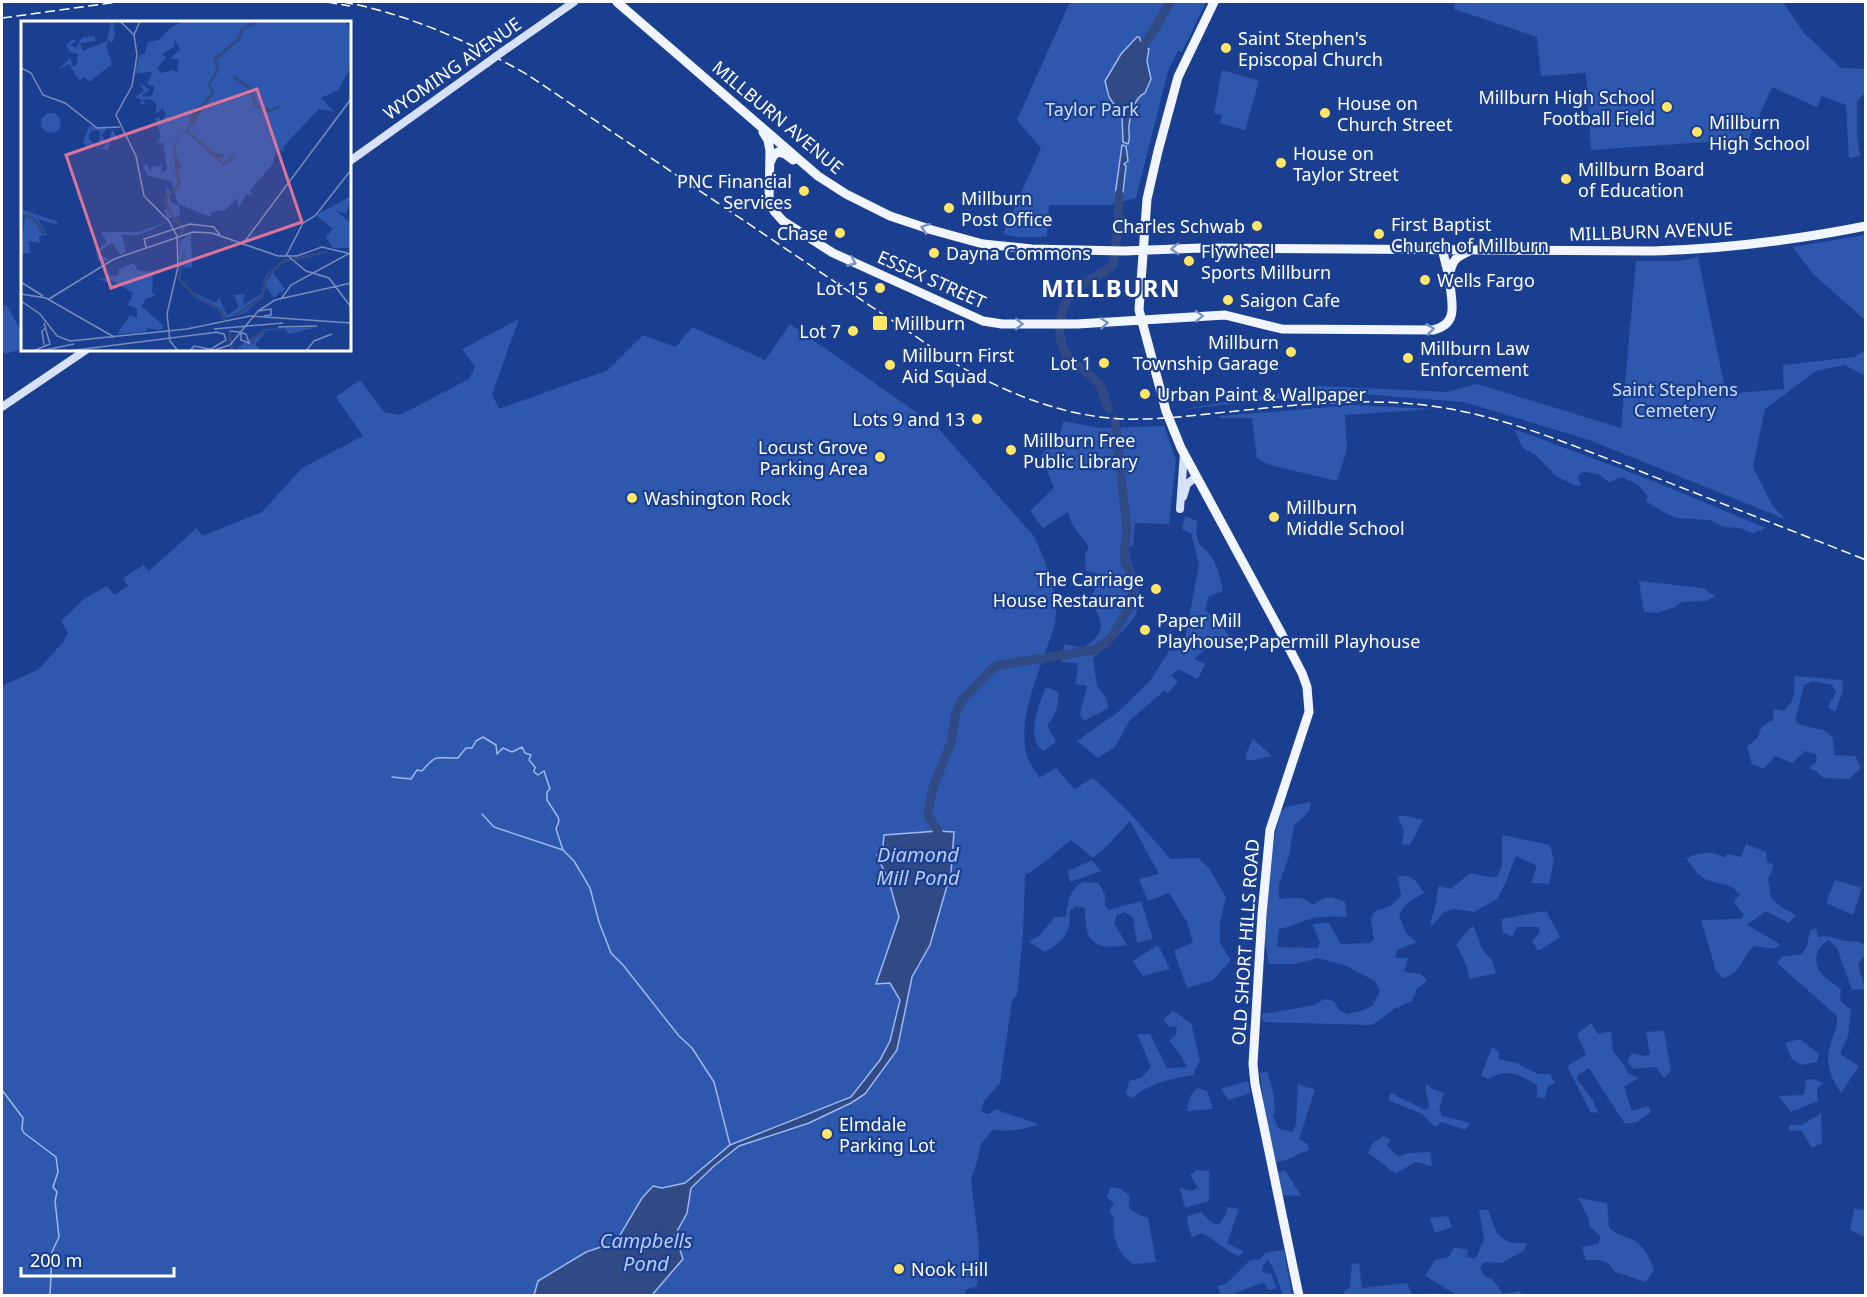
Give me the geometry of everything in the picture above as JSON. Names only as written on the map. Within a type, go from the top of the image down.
[{"type":"main road","name":"WYOMING AVENUE","points":[[351,160],[574,2]]},
{"type":"main road","name":"MILLBURN AVENUE","points":[[617,2],[818,176],[846,194],[890,216],[969,241],[1032,249],[1142,252],[1201,248],[1695,250],[1764,243],[1866,226]]},
{"type":"main road","name":"OLD SHORT HILLS ROAD","points":[[1214,2],[1178,77],[1148,193],[1142,252],[1140,320],[1166,411],[1184,453],[1302,672],[1308,700],[1309,711],[1304,729],[1270,830],[1253,1064],[1254,1084],[1299,1296]]},
{"type":"main road","name":"ESSEX STREET","points":[[758,125],[768,140],[770,164],[768,195],[774,211],[783,221],[833,253],[983,321],[1002,324],[1066,325],[1225,315],[1282,329],[1433,330],[1446,324],[1452,312],[1449,276]]},
{"type":"main road","points":[[770,164],[774,156],[781,152],[818,176]]},
{"type":"main road","points":[[1442,249],[1449,276]]},
{"type":"main road","points":[[1449,276],[1455,260],[1471,250]]},
{"type":"main road","points":[[2,407],[85,351]]},
{"type":"main road","points":[[1184,453],[1180,509],[1187,484],[1194,474]]},
{"type":"main road","points":[[1181,480],[1194,474]]},
{"type":"green space","name":"Taylor Park","points":[[1070,2],[1206,2],[1182,52],[1178,51],[1168,71],[1136,198],[1111,205],[1049,205],[1047,237],[1018,237],[1003,234],[1041,148],[1017,120]]},
{"type":"green space","points":[[1455,2],[1783,2],[1803,32],[1841,68],[1865,69],[1865,92],[1857,102],[1857,136],[1860,156],[1849,158],[1846,105],[1822,96],[1817,107],[1772,87],[1749,139],[1591,150],[1586,73],[1541,76],[1537,37],[1454,9]]},
{"type":"green space","points":[[1222,70],[1259,81],[1245,130],[1220,123],[1222,115],[1214,113]]},
{"type":"green space","points":[[1866,235],[1865,320],[1813,274],[1793,247]]},
{"type":"green space","name":"Saint Stephens Cemetery","points":[[1698,257],[1726,394],[1784,389],[1783,365],[1854,357],[1865,351],[1865,376],[1845,365],[1816,371],[1765,409],[1753,467],[1772,505],[1785,519],[1589,440],[1464,402],[1335,392],[1179,410],[1321,386],[1447,392],[1477,384],[1621,428],[1636,261],[1680,261]]},
{"type":"green space","points":[[6,304],[21,331],[21,349],[5,354],[2,351],[2,307]]},
{"type":"green space","points":[[519,319],[492,394],[499,409],[608,370],[643,335],[676,347],[692,327],[765,360],[790,324],[936,426],[1033,535],[1051,578],[1056,601],[1055,624],[1026,714],[1024,740],[1030,763],[1039,778],[1056,768],[1074,789],[1093,778],[1125,808],[1171,859],[1198,858],[1208,867],[1226,897],[1220,922],[1220,943],[1231,960],[1213,980],[1187,988],[1174,951],[1193,942],[1187,922],[1169,893],[1148,901],[1139,879],[1159,874],[1130,821],[1093,858],[1071,840],[1025,875],[1023,935],[1017,995],[1012,1001],[1000,1083],[984,1101],[981,1112],[988,1114],[997,1109],[1038,1125],[1010,1131],[993,1129],[981,1144],[971,1179],[979,1249],[977,1286],[965,1290],[966,1295],[652,1295],[683,1259],[675,1235],[687,1213],[691,1188],[739,1146],[809,1123],[865,1094],[897,1050],[912,977],[930,945],[938,831],[896,840],[877,855],[889,882],[899,917],[876,984],[890,983],[900,1000],[890,1041],[880,1060],[851,1097],[730,1145],[685,1183],[662,1188],[653,1186],[616,1242],[538,1295],[2,1295],[2,686],[39,669],[68,633],[61,621],[84,599],[107,586],[114,595],[128,586],[123,578],[144,565],[149,571],[197,528],[202,536],[262,512],[302,468],[363,436],[336,397],[360,380],[384,412],[400,415],[469,379],[475,367],[462,349]]},
{"type":"green space","points":[[1354,405],[1433,409],[1345,415],[1347,449],[1337,481],[1270,465],[1257,458],[1252,418],[1220,418],[1220,416]]},
{"type":"green space","points":[[1063,421],[1101,428],[1164,426],[1176,460],[1169,524],[1135,523],[1133,546],[1129,546],[1139,586],[1136,614],[1123,631],[1093,658],[1097,686],[1107,699],[1108,708],[1084,721],[1080,714],[1087,686],[1075,684],[1077,663],[1061,662],[1064,644],[1083,648],[1091,643],[1099,632],[1100,621],[1089,601],[1097,586],[1099,574],[1086,571],[1085,554],[1089,547],[1073,526],[1068,512],[1043,528],[1030,511],[1054,488],[1041,455],[1059,438]]},
{"type":"green space","points":[[1514,429],[1651,480],[1766,528],[1753,533],[1739,528],[1724,527],[1710,520],[1677,518],[1646,501],[1648,496],[1638,485],[1622,477],[1609,482],[1598,474],[1584,472],[1578,476],[1581,486],[1573,485],[1555,475],[1537,456],[1522,447]]},
{"type":"green space","points":[[1185,516],[1197,521],[1197,538],[1212,556],[1223,591],[1209,596],[1205,609],[1230,636],[1210,645],[1194,659],[1205,664],[1198,679],[1178,669],[1171,675],[1178,682],[1168,693],[1164,691],[1130,720],[1115,747],[1098,758],[1077,741],[1118,712],[1151,680],[1169,651],[1183,650],[1199,565],[1191,533],[1182,530]]},
{"type":"green space","points":[[1639,581],[1703,588],[1715,596],[1706,601],[1682,602],[1675,607],[1656,613],[1644,612]]},
{"type":"green space","points":[[1794,676],[1842,680],[1843,691],[1835,712],[1828,707],[1836,692],[1832,685],[1813,681],[1804,685],[1796,718],[1797,724],[1826,731],[1833,738],[1834,755],[1855,756],[1861,768],[1849,779],[1823,778],[1809,768],[1817,761],[1816,754],[1805,751],[1792,763],[1775,756],[1764,769],[1752,764],[1747,746],[1757,739],[1762,726],[1773,720],[1774,709],[1784,711],[1791,703]]},
{"type":"green space","points":[[1046,687],[1058,692],[1058,705],[1047,725],[1056,742],[1043,751],[1038,745],[1034,729],[1037,711]]},
{"type":"green space","points":[[1253,739],[1272,756],[1247,761],[1246,754]]},
{"type":"green space","points":[[1311,802],[1309,811],[1294,826],[1289,856],[1279,884],[1279,899],[1302,898],[1313,905],[1325,898],[1336,899],[1345,902],[1347,917],[1316,917],[1279,929],[1277,947],[1318,948],[1320,942],[1312,924],[1329,923],[1341,944],[1369,943],[1374,940],[1371,919],[1375,911],[1391,906],[1401,896],[1398,877],[1410,877],[1417,882],[1424,893],[1406,904],[1399,915],[1406,933],[1417,942],[1397,950],[1395,958],[1408,958],[1404,972],[1421,974],[1427,981],[1417,989],[1412,1001],[1394,1009],[1372,1025],[1263,1022],[1262,1014],[1315,1005],[1324,999],[1334,1001],[1340,1011],[1348,1014],[1364,1010],[1373,1005],[1380,991],[1375,981],[1344,965],[1318,958],[1295,964],[1269,964],[1265,941],[1265,920],[1272,850],[1280,813],[1286,807]]},
{"type":"green space","points":[[1398,816],[1423,820],[1410,845],[1402,844],[1404,831]]},
{"type":"green space","points":[[1502,835],[1550,845],[1554,861],[1549,884],[1531,883],[1537,866],[1516,856],[1497,899],[1474,912],[1454,909],[1444,912],[1433,925],[1430,923],[1439,886],[1451,889],[1470,873],[1497,877],[1502,865]]},
{"type":"green space","points":[[1746,844],[1766,852],[1767,862],[1774,865],[1768,880],[1771,898],[1781,907],[1796,915],[1789,923],[1766,911],[1747,925],[1780,944],[1775,949],[1755,946],[1739,968],[1724,978],[1716,971],[1701,920],[1741,919],[1744,915],[1734,902],[1740,894],[1729,886],[1702,877],[1686,858],[1706,853],[1720,855],[1724,858],[1727,854],[1741,857]]},
{"type":"green space","points":[[1092,860],[1101,871],[1070,882],[1068,871]]},
{"type":"green space","points":[[1835,880],[1862,888],[1853,915],[1826,903]]},
{"type":"green space","points":[[1083,882],[1099,883],[1105,895],[1105,905],[1108,910],[1141,901],[1153,939],[1137,943],[1133,917],[1125,912],[1117,915],[1114,923],[1127,945],[1099,945],[1093,941],[1086,929],[1085,908],[1076,906],[1070,911],[1069,926],[1065,936],[1057,944],[1045,952],[1029,942],[1039,936],[1054,918],[1066,916],[1072,892]]},
{"type":"green space","points":[[1546,911],[1560,937],[1538,951],[1532,941],[1540,932],[1539,927],[1517,927],[1512,937],[1503,932],[1501,919]]},
{"type":"green space","points":[[1473,925],[1481,947],[1492,961],[1496,973],[1470,979],[1466,964],[1456,944]]},
{"type":"green space","points":[[1816,928],[1818,937],[1830,937],[1865,945],[1865,955],[1858,964],[1865,989],[1852,990],[1837,948],[1829,940],[1821,946],[1816,958],[1818,969],[1841,989],[1840,1000],[1851,1010],[1848,1036],[1840,1054],[1859,1066],[1841,1093],[1834,1082],[1828,1059],[1837,1016],[1777,963],[1783,956],[1801,955],[1807,946],[1810,931]]},
{"type":"green space","points":[[1158,945],[1170,969],[1143,976],[1133,961]]},
{"type":"green space","points":[[1173,1011],[1191,1023],[1200,1060],[1193,1075],[1161,1082],[1132,1098],[1126,1094],[1129,1081],[1141,1078],[1151,1067],[1137,1034],[1150,1034],[1167,1068],[1187,1067],[1169,1041],[1176,1034],[1177,1026],[1169,1027],[1163,1020]]},
{"type":"green space","points":[[1591,1023],[1598,1034],[1611,1031],[1613,1051],[1628,1073],[1639,1078],[1624,1087],[1632,1111],[1648,1106],[1651,1112],[1637,1122],[1625,1124],[1589,1068],[1578,1075],[1577,1079],[1592,1099],[1598,1112],[1591,1113],[1567,1066],[1586,1055],[1577,1034]]},
{"type":"green space","points":[[1664,1031],[1671,1071],[1664,1078],[1656,1067],[1634,1069],[1627,1062],[1632,1053],[1645,1056],[1650,1054],[1646,1032]]},
{"type":"green space","points":[[1800,1039],[1819,1054],[1817,1062],[1802,1065],[1792,1059],[1785,1043]]},
{"type":"green space","points":[[1492,1047],[1498,1051],[1499,1059],[1516,1063],[1538,1074],[1550,1074],[1555,1083],[1548,1086],[1545,1099],[1537,1097],[1537,1085],[1519,1076],[1502,1073],[1488,1079],[1481,1075]]},
{"type":"green space","points":[[1267,1072],[1274,1100],[1273,1116],[1279,1129],[1293,1132],[1296,1124],[1298,1084],[1315,1090],[1299,1139],[1308,1144],[1309,1150],[1280,1162],[1276,1162],[1265,1115],[1260,1073]]},
{"type":"green space","points":[[1813,1079],[1823,1083],[1817,1089],[1818,1101],[1791,1112],[1778,1096],[1804,1095],[1806,1080]]},
{"type":"green space","points":[[1248,1081],[1250,1093],[1229,1100],[1221,1089]]},
{"type":"green space","points":[[1426,1084],[1444,1093],[1439,1109],[1442,1116],[1470,1123],[1466,1130],[1441,1122],[1435,1127],[1422,1114],[1388,1100],[1391,1093],[1425,1110],[1429,1107]]},
{"type":"green space","points":[[1198,1088],[1207,1091],[1213,1109],[1187,1111],[1190,1098]]},
{"type":"green space","points":[[1821,1113],[1822,1143],[1812,1148],[1802,1131],[1789,1130],[1789,1125],[1802,1125]]},
{"type":"green space","points":[[1384,1136],[1390,1140],[1387,1146],[1399,1157],[1407,1153],[1430,1152],[1432,1166],[1416,1162],[1396,1174],[1368,1153],[1372,1144]]},
{"type":"green space","points":[[1197,1170],[1209,1171],[1209,1201],[1185,1208],[1180,1188],[1192,1191],[1198,1187],[1190,1175]]},
{"type":"green space","points":[[1285,1170],[1301,1196],[1282,1195],[1277,1173]]},
{"type":"green space","points":[[1110,1187],[1118,1188],[1129,1195],[1129,1208],[1148,1218],[1156,1262],[1133,1264],[1119,1250],[1114,1232],[1114,1218],[1109,1211],[1114,1204],[1107,1197]]},
{"type":"green space","points":[[1578,1198],[1607,1203],[1609,1228],[1639,1244],[1649,1258],[1654,1270],[1646,1282],[1615,1272],[1603,1261],[1586,1260],[1582,1247],[1598,1244],[1601,1236],[1590,1227],[1588,1217]]},
{"type":"green space","points":[[1228,1207],[1239,1209],[1227,1243],[1244,1252],[1239,1256],[1202,1233],[1192,1237],[1187,1223],[1188,1216],[1201,1212],[1211,1222],[1219,1225]]},
{"type":"green space","points":[[1854,1209],[1865,1210],[1865,1237],[1850,1230]]},
{"type":"green space","points":[[1479,1210],[1488,1210],[1496,1231],[1504,1240],[1527,1243],[1524,1251],[1501,1263],[1485,1262],[1480,1267],[1484,1276],[1493,1280],[1503,1294],[1519,1291],[1523,1295],[1457,1295],[1425,1276],[1435,1260],[1449,1257],[1454,1247],[1468,1250],[1467,1257],[1476,1258],[1484,1239]]},
{"type":"green space","points":[[1448,1216],[1452,1227],[1435,1233],[1430,1218]]},
{"type":"green space","points":[[1284,1250],[1292,1295],[1283,1295],[1268,1260],[1263,1265],[1262,1272],[1271,1274],[1277,1288],[1269,1290],[1264,1283],[1233,1294],[1221,1295],[1217,1286],[1226,1284],[1250,1260],[1259,1260],[1265,1253]]},
{"type":"green space","points":[[1359,1263],[1362,1288],[1407,1283],[1412,1295],[1346,1295],[1343,1292],[1350,1287],[1352,1264]]},
{"type":"green space","points":[[1437,1293],[1441,1295],[1412,1295]]},
{"type":"water","points":[[1137,37],[1143,46],[1149,49],[1147,61],[1151,79],[1145,93],[1138,98],[1132,111],[1128,144],[1123,142],[1122,116],[1109,97],[1105,81],[1121,54]]},
{"type":"water","points":[[1122,145],[1126,146],[1128,161],[1124,164],[1126,166],[1123,192],[1118,204],[1115,196]]},
{"type":"water","points":[[954,832],[951,872],[930,945],[912,977],[897,1050],[865,1094],[809,1123],[739,1146],[714,1166],[691,1188],[687,1213],[675,1235],[683,1259],[652,1295],[534,1295],[538,1281],[586,1252],[616,1242],[642,1198],[653,1186],[662,1188],[685,1183],[730,1145],[851,1097],[880,1060],[890,1041],[900,1000],[890,983],[876,984],[899,917],[889,882],[877,855],[883,846],[884,835]]},
{"type":"waterway","points":[[1137,56],[1170,2]]},
{"type":"waterway","points":[[1109,409],[1099,384],[1071,360],[1064,349],[1060,322],[1065,305],[1074,291],[1113,265],[1119,194]]},
{"type":"waterway","name":"Diamond Mill Pond","points":[[936,842],[938,831],[928,816],[929,808],[933,788],[951,742],[956,713],[962,700],[994,667],[999,665],[1094,650],[1106,643],[1113,635],[1129,608],[1135,586],[1125,562],[1127,530],[1115,420]]},
{"type":"waterway","points":[[392,777],[411,779],[417,770],[422,771],[435,759],[458,758],[466,748],[472,748],[476,741],[483,737],[496,745],[497,754],[503,748],[512,752],[522,747],[525,753],[531,755],[529,760],[535,767],[534,772],[538,775],[544,771],[550,789],[547,792],[547,800],[558,817],[556,829],[563,850]]},
{"type":"waterway","points":[[482,814],[494,827],[563,850],[574,861],[590,888],[599,922],[611,953],[679,1036],[692,1048],[714,1082],[730,1145]]},
{"type":"waterway","points":[[2,1090],[23,1118],[24,1133],[56,1157],[58,1172],[53,1187],[57,1192],[55,1201],[59,1237],[52,1252],[50,1296]]},
{"type":"railway","points":[[2,18],[118,2]]},
{"type":"railway","points":[[327,2],[350,6]]},
{"type":"railway","points":[[343,2],[392,14],[439,31],[484,51],[528,75],[961,367],[999,387],[1038,402],[1079,414],[1122,419],[1148,419],[1306,404],[1358,402],[1438,407],[1488,417],[1560,441],[1866,560]]},
{"type":"place","name":"Saint Stephen's Episcopal Church","points":[[1226,48]]},
{"type":"place","name":"Millburn High School Football Field","points":[[1667,107]]},
{"type":"place","name":"House on Church Street","points":[[1325,113]]},
{"type":"place","name":"Millburn High School","points":[[1697,132]]},
{"type":"place","name":"House on Taylor Street","points":[[1281,163]]},
{"type":"place","name":"Millburn Board of Education","points":[[1566,179]]},
{"type":"place","name":"PNC Financial Services","points":[[804,191]]},
{"type":"place","name":"Millburn Post Office","points":[[949,208]]},
{"type":"place","name":"Charles Schwab","points":[[1257,226]]},
{"type":"place","name":"Chase","points":[[840,233]]},
{"type":"place","name":"First Baptist Church of Millburn","points":[[1379,234]]},
{"type":"place","name":"Dayna Commons","points":[[934,253]]},
{"type":"place","name":"Flywheel Sports Millburn","points":[[1189,261]]},
{"type":"place","name":"Wells Fargo","points":[[1425,280]]},
{"type":"place","name":"Lot 15","points":[[880,288]]},
{"type":"place","name":"Saigon Cafe","points":[[1228,300]]},
{"type":"place","name":"Millburn","points":[[880,323]]},
{"type":"place","name":"Lot 7","points":[[853,331]]},
{"type":"place","name":"Millburn Township Garage","points":[[1291,352]]},
{"type":"place","name":"Millburn Law Enforcement","points":[[1408,358]]},
{"type":"place","name":"Lot 1","points":[[1104,363]]},
{"type":"place","name":"Millburn First Aid Squad","points":[[890,365]]},
{"type":"place","name":"Urban Paint & Wallpaper","points":[[1145,394]]},
{"type":"place","name":"Lots 9 and 13","points":[[977,419]]},
{"type":"place","name":"Millburn Free Public Library","points":[[1011,450]]},
{"type":"place","name":"Locust Grove Parking Area","points":[[880,457]]},
{"type":"place","name":"Washington Rock","points":[[632,498]]},
{"type":"place","name":"Millburn Middle School","points":[[1274,517]]},
{"type":"place","name":"The Carriage House Restaurant","points":[[1156,589]]},
{"type":"place","name":"Paper Mill Playhouse;Papermill Playhouse","points":[[1145,630]]},
{"type":"place","name":"Elmdale Parking Lot","points":[[827,1134]]},
{"type":"place","name":"Nook Hill","points":[[899,1269]]},
{"type":"district","name":"MILLBURN","points":[[1111,287]]},
{"type":"water label","name":"Campbells Pond","points":[[646,1252]]}]
